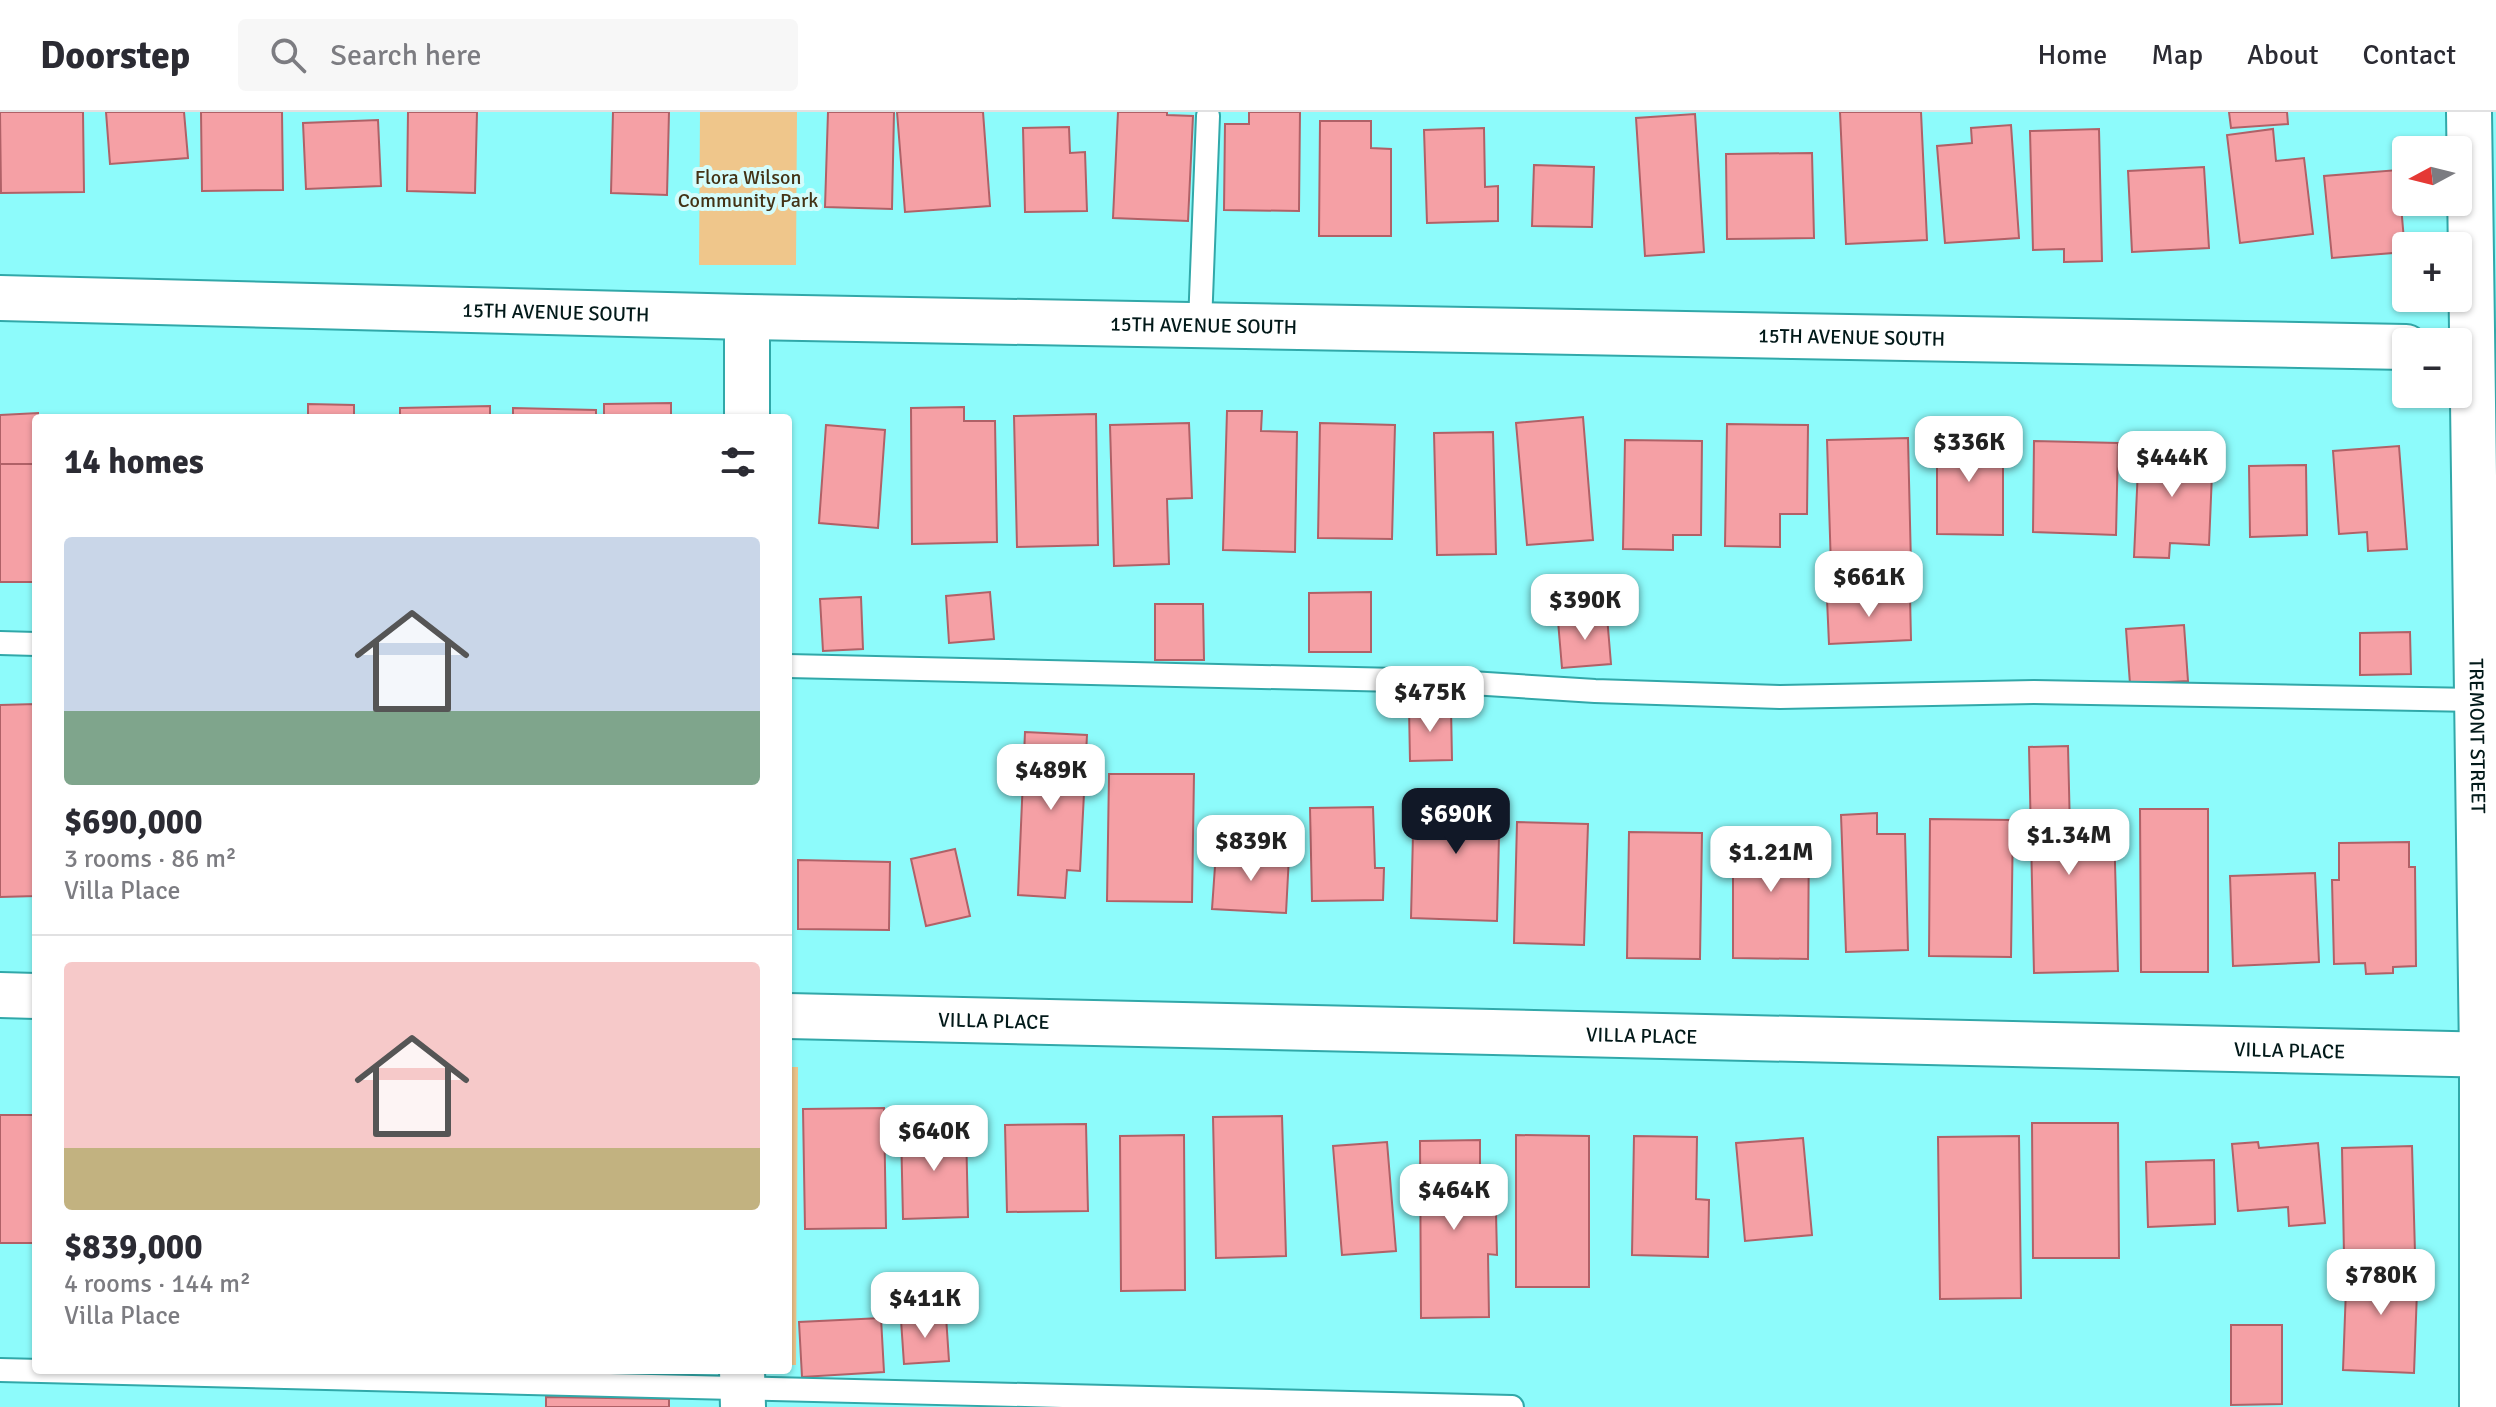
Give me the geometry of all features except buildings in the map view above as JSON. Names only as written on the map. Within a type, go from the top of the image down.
[{"type":"street","name":"TREMONT STREET","points":[[2465,328],[2469,112]]},
{"type":"street","name":"15TH AVENUE SOUTH","points":[[0,298],[747,317],[2392,347]]},
{"type":"street","points":[[747,317],[747,414]]},
{"type":"street","name":"TREMONT STREET","points":[[2467,408],[2489,1055],[2482,1407]]},
{"type":"street","points":[[0,995],[32,996]]},
{"type":"street","name":"VILLA PLACE","points":[[792,1016],[2489,1055]]},
{"type":"lane","points":[[1200,324],[1208,116]]},
{"type":"lane","points":[[0,643],[32,644]]},
{"type":"lane","points":[[792,666],[1440,681],[1595,691],[1780,697],[2034,692],[2475,700]]},
{"type":"lane","points":[[0,1370],[32,1371]]},
{"type":"lane","points":[[165,1374],[743,1388],[1028,1400],[1512,1407]]},
{"type":"green space","name":"Flora Wilson Community Park","points":[[700,112],[797,112],[796,265],[699,265]]},
{"type":"green space","points":[[792,1067],[798,1067],[796,1365],[792,1365]]}]
